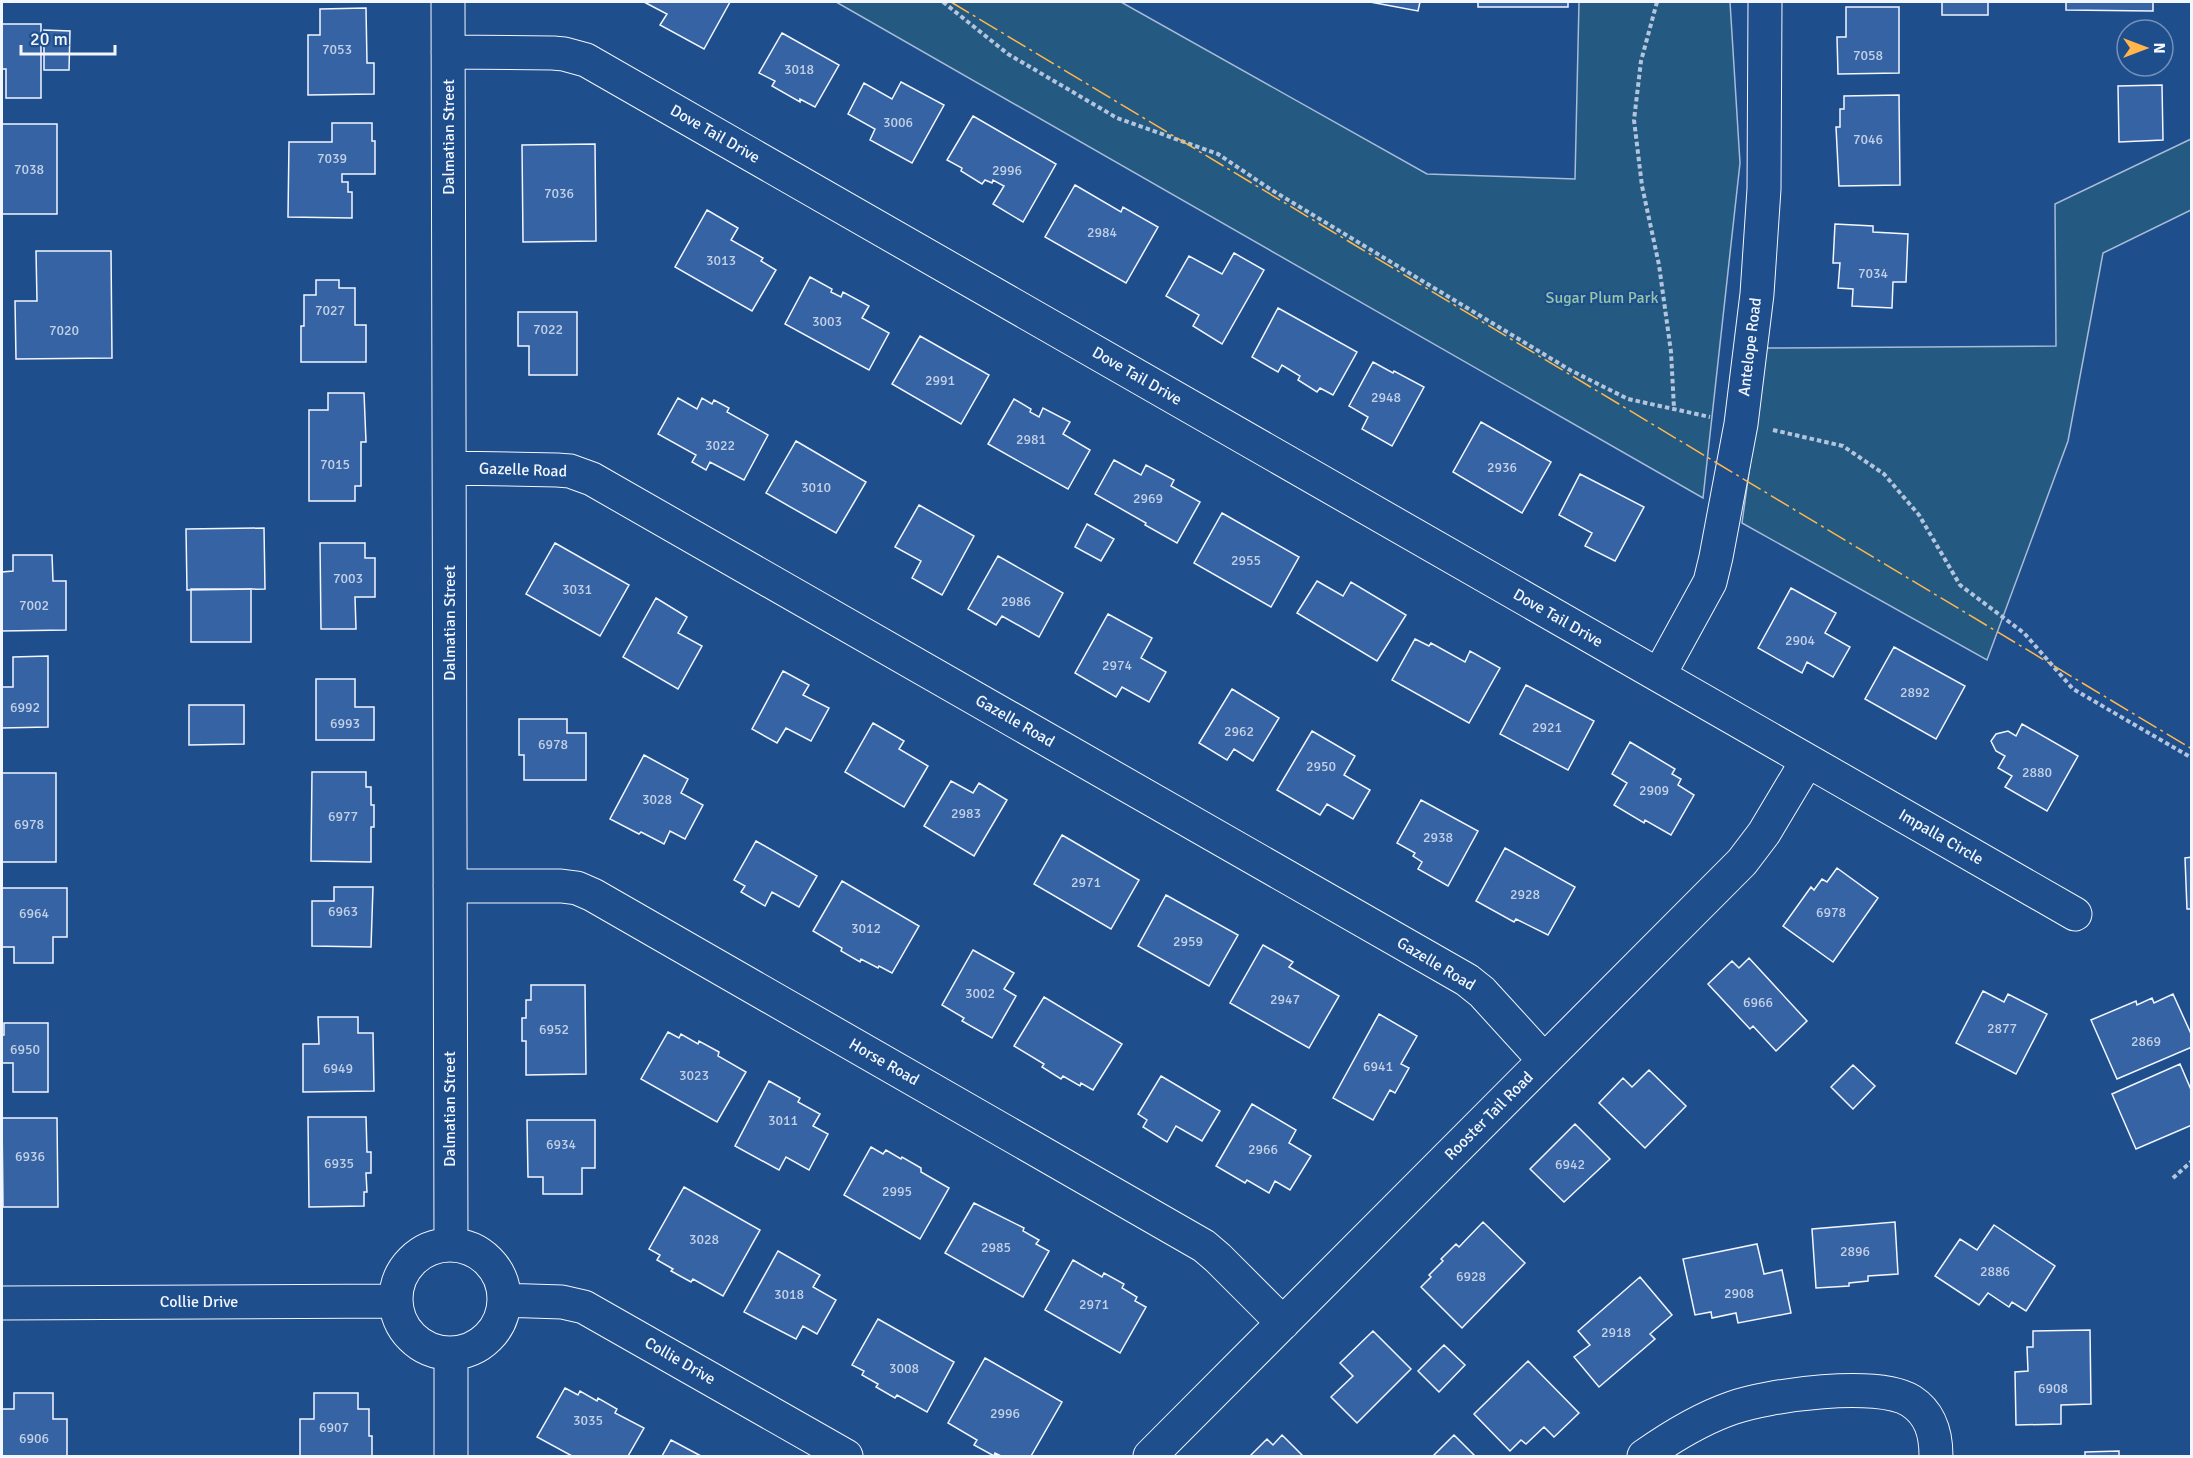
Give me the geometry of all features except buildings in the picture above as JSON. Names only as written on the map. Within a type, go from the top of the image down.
[{"type":"street","name":"Dalmatian Street","points":[[448,2],[451,1245]]},
{"type":"street","name":"Antelope Road","points":[[1659,675],[1710,582],[1741,424],[1757,294],[1764,189],[1765,2]]},
{"type":"street","name":"Dove Tail Drive","points":[[448,52],[553,53],[586,60],[1808,761]]},
{"type":"street","name":"Gazelle Road","points":[[450,468],[570,471],[592,479],[1467,980],[1482,992],[1545,1060]]},
{"type":"street","name":"Rooster Tail Road","points":[[1150,1456],[1754,848],[1808,761]]},
{"type":"street","name":"Impalla Circle","points":[[1808,761],[2075,914]]},
{"type":"street","name":"Horse Road","points":[[450,886],[561,885],[577,888],[593,895],[1204,1246],[1283,1323]]},
{"type":"street","points":[[451,1245],[469,1248],[483,1256],[495,1269],[502,1284],[504,1300],[501,1317],[493,1331],[482,1343],[467,1351],[451,1354],[433,1351],[418,1343],[405,1331],[398,1316],[396,1301],[398,1281],[406,1266],[419,1254],[435,1246],[451,1245]]},
{"type":"street","name":"Collie Drive","points":[[504,1300],[562,1302],[584,1307],[846,1456]]},
{"type":"street","name":"Collie Drive","points":[[2,1303],[396,1301]]},
{"type":"street","points":[[451,1354],[451,1456]]},
{"type":"street","points":[[1644,1456],[1670,1437],[1700,1421],[1766,1398],[1801,1393],[1870,1392],[1899,1395],[1914,1403],[1932,1425],[1936,1456]]},
{"type":"path","points":[[943,2],[1008,54],[1118,117],[1218,154],[1270,189],[1570,370],[1628,399],[1718,418]]},
{"type":"path","points":[[1657,2],[1641,61],[1634,120],[1642,186],[1659,265],[1671,352],[1674,408]]},
{"type":"path","points":[[1770,430],[1843,446],[1884,474],[1919,514],[1960,585],[2024,633],[2073,689],[2192,758]]},
{"type":"path","points":[[2174,1178],[2192,1161]]},
{"type":"green space","name":"Sugar Plum Park","points":[[836,2],[1121,2],[1427,174],[1575,179],[1579,2],[1730,2],[1740,163],[1703,498]]},
{"type":"green space","points":[[2191,139],[2191,210],[2103,253],[2068,441],[1987,660],[1742,523],[1766,348],[2056,346],[2055,204]]},
{"type":"power","points":[[951,2],[2192,749]]}]
